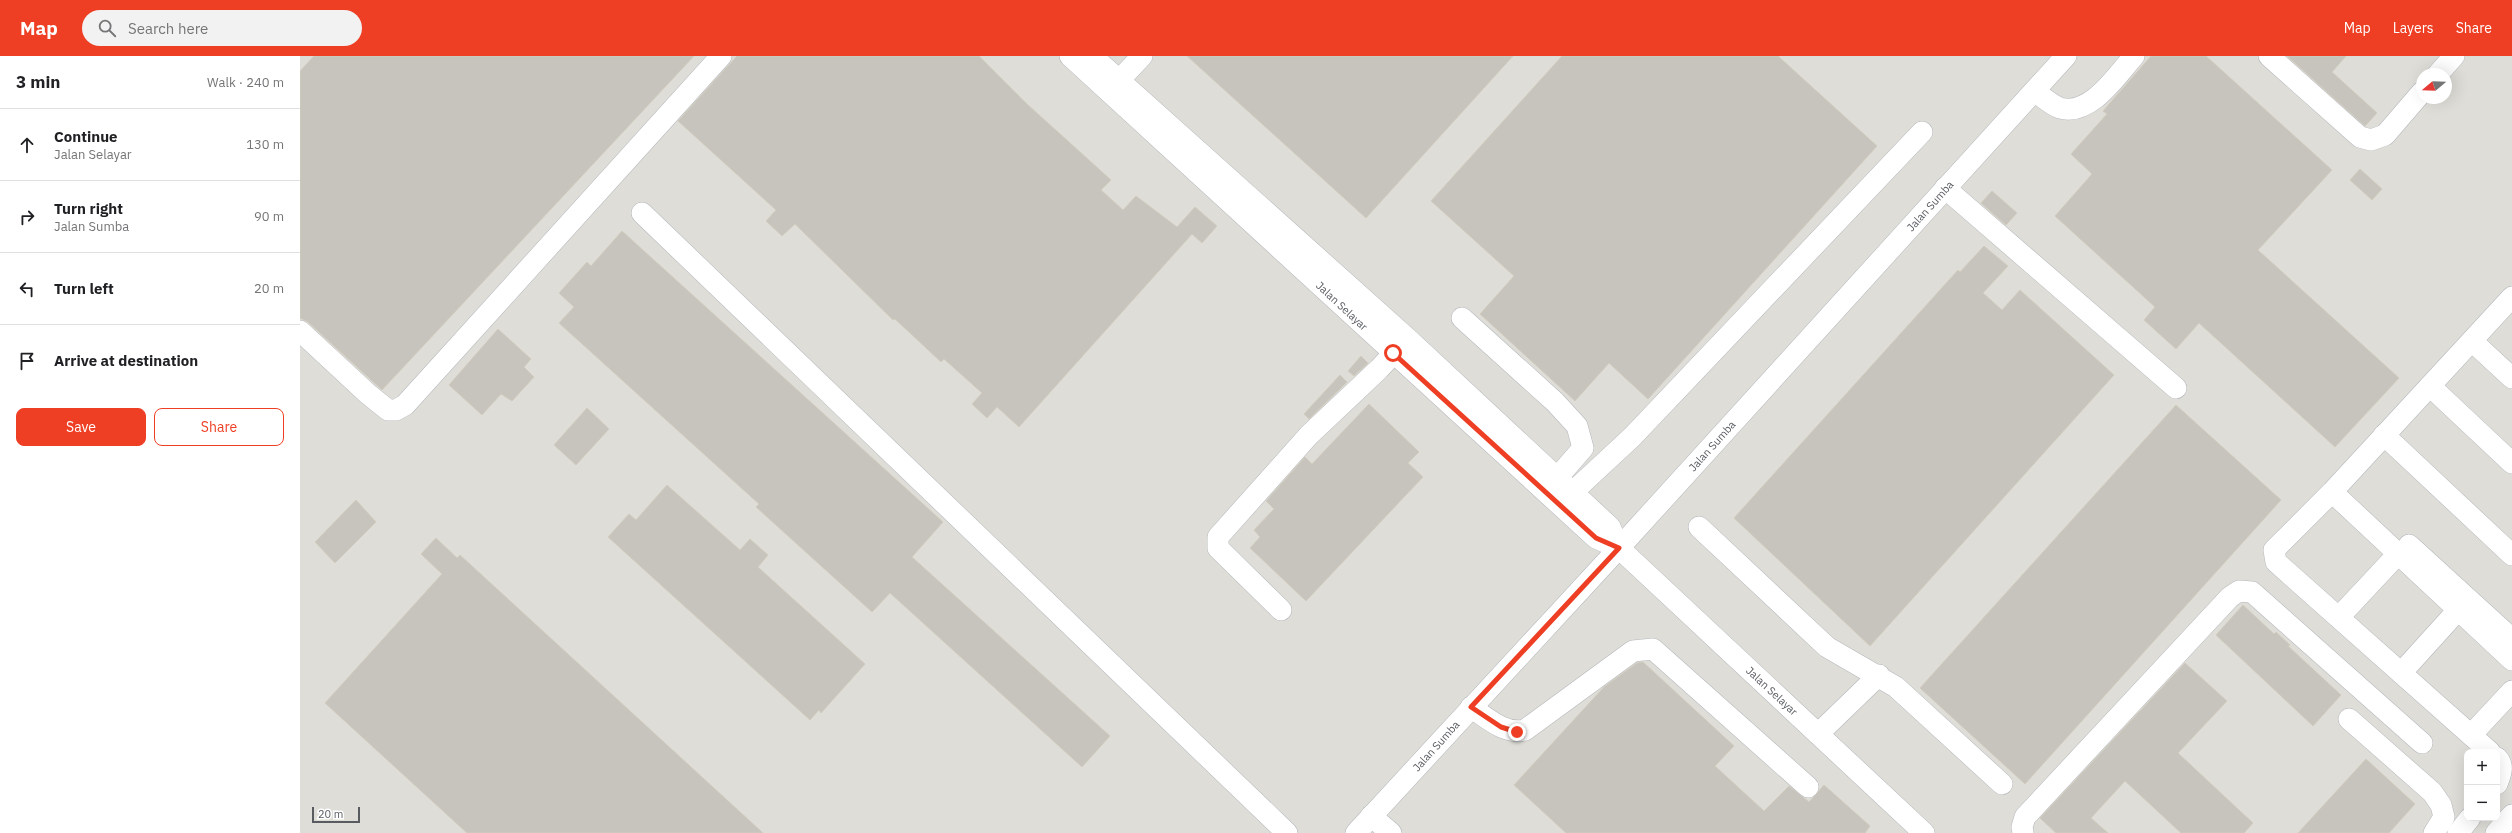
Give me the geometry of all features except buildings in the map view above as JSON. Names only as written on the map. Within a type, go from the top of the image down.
[{"type":"street","points":[[300,331],[368,394],[388,410],[396,410],[405,405],[721,56]]},
{"type":"street","name":"Jalan Selayar","points":[[1070,56],[1094,61],[1114,86],[1316,270],[1393,353],[1565,499],[1610,527],[1619,548],[1924,833]]},
{"type":"street","points":[[1114,86],[1142,56]]},
{"type":"street","name":"Jalan Sumba","points":[[1356,833],[1619,548],[2066,56]]},
{"type":"street","points":[[2034,91],[2060,108],[2076,109],[2091,102],[2134,56]]},
{"type":"street","points":[[2269,56],[2360,137],[2371,140],[2385,135],[2416,99]]},
{"type":"street","points":[[2443,68],[2454,56]]},
{"type":"street","points":[[1565,499],[1647,421],[1922,132]]},
{"type":"street","points":[[1945,188],[2176,388]]},
{"type":"street","points":[[642,213],[1286,833]]},
{"type":"street","name":"Jalan Selayar","points":[[1316,270],[1407,338],[1557,478],[1565,499]]},
{"type":"street","points":[[2487,749],[2276,562],[2274,550],[2287,535],[2336,487],[2512,297]]},
{"type":"street","points":[[1462,318],[1555,402],[1578,426],[1583,448],[1600,465]]},
{"type":"street","points":[[1280,610],[1218,548],[1218,537],[1309,435],[1407,338]]},
{"type":"street","points":[[2472,341],[2512,378]]},
{"type":"street","points":[[2430,386],[2512,463]]},
{"type":"street","points":[[2384,435],[2512,555]]},
{"type":"street","points":[[1557,478],[1583,448]]},
{"type":"street","points":[[2336,487],[2398,554],[2512,660]]},
{"type":"street","points":[[2336,487],[2512,639]]},
{"type":"street","points":[[1699,527],[1827,647],[1879,675],[1896,687],[2002,784]]},
{"type":"street","points":[[2339,617],[2398,554]]},
{"type":"street","points":[[2023,833],[2022,827],[2025,817],[2230,597],[2239,591],[2252,592],[2422,743]]},
{"type":"street","points":[[2401,673],[2458,610]]},
{"type":"street","points":[[1471,707],[1501,727],[1517,732],[1525,730],[1633,651],[1653,649],[1808,787]]},
{"type":"street","points":[[1818,734],[1879,675]]},
{"type":"street","points":[[2471,735],[2512,690]]},
{"type":"street","points":[[2349,719],[2432,792],[2441,804],[2444,817],[2434,833]]},
{"type":"street","points":[[2500,761],[2502,772],[2500,777]]},
{"type":"street","points":[[2496,833],[2512,815]]},
{"type":"street","points":[[1371,816],[1391,833]]},
{"type":"street","points":[[2458,833],[2468,821]]},
{"type":"shaded area","points":[[300,56],[2512,56],[2512,833],[300,833]]},
{"type":"route","points":[[1393,353],[1558,505],[1596,538],[1606,544],[1619,548],[1471,707],[1501,727],[1517,732]]}]
